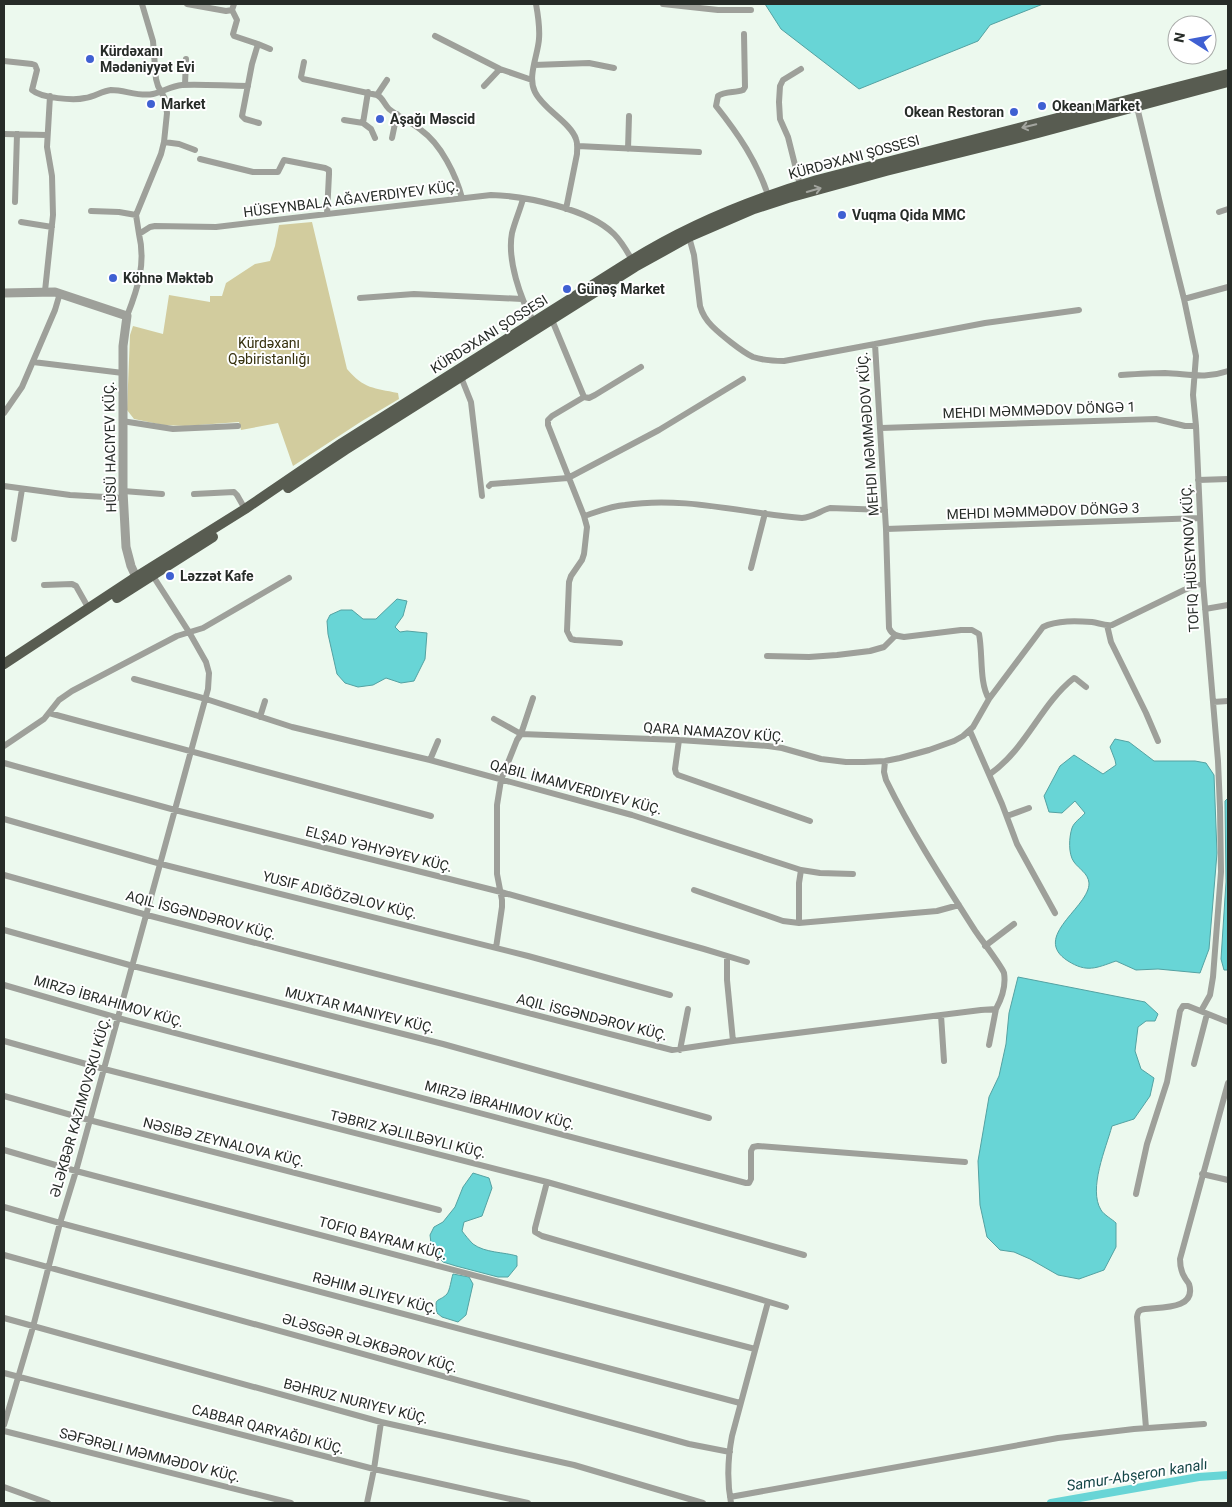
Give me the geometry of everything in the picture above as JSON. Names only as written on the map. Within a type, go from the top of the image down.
[{"type":"main road","points":[[4,664],[138,580],[153,576],[248,515],[344,446],[461,377],[552,320],[634,263],[659,243],[686,229],[768,195],[800,185],[1228,74]]},
{"type":"main road","points":[[4,673],[244,509],[534,322],[634,263],[754,209],[788,198],[1228,82]]},
{"type":"street","points":[[138,580],[130,566],[126,547],[123,495],[123,346],[127,316],[137,290],[142,263],[142,246],[136,215],[161,154],[167,113],[165,99],[158,86],[154,70],[151,32],[142,4]]},
{"type":"street","points":[[187,4],[222,11],[233,7],[237,20],[234,36],[270,50]]},
{"type":"street","points":[[536,4],[539,41],[532,80],[535,93],[572,131],[578,146],[566,209]]},
{"type":"street","points":[[663,4],[718,10],[751,10]]},
{"type":"street","points":[[744,34],[745,87],[739,92],[718,96],[716,106],[740,136],[750,153],[757,165],[768,195]]},
{"type":"street","points":[[435,36],[500,69],[532,80]]},
{"type":"street","points":[[258,44],[252,64],[242,116],[258,122]]},
{"type":"street","points":[[185,85],[186,58]]},
{"type":"street","points":[[4,61],[36,65],[32,90],[35,93],[50,96],[81,99],[112,90],[143,95],[161,92],[170,87],[185,85],[248,86]]},
{"type":"street","points":[[304,62],[301,77],[303,79],[376,95],[380,97],[387,107],[423,131],[431,138],[456,177],[462,198]]},
{"type":"street","points":[[534,65],[589,63],[614,68]]},
{"type":"street","points":[[484,86],[500,69]]},
{"type":"street","points":[[800,185],[788,137],[780,118],[778,102],[780,86],[784,80],[801,69]]},
{"type":"street","points":[[376,95],[387,80]]},
{"type":"street","points":[[363,124],[368,92]]},
{"type":"street","points":[[45,291],[52,227],[52,176],[47,147],[50,96]]},
{"type":"street","name":"TOFIQ HÜSEYNOV KÜÇ.","points":[[1137,107],[1196,356],[1193,394],[1203,583],[1220,808],[1220,872],[1213,977],[1194,1064]]},
{"type":"street","points":[[392,138],[398,114]]},
{"type":"street","points":[[628,149],[629,116]]},
{"type":"street","points":[[344,120],[363,124],[370,129],[375,138]]},
{"type":"street","points":[[4,134],[47,135]]},
{"type":"street","points":[[15,202],[17,134]]},
{"type":"street","points":[[164,142],[179,144],[195,150]]},
{"type":"street","points":[[578,146],[699,152]]},
{"type":"street","points":[[200,159],[253,172],[278,172],[284,160],[325,168],[329,170],[327,214]]},
{"type":"street","name":"HÜSEYNBALA AĞAVERDIYEV KÜÇ.","points":[[139,234],[155,226],[216,227],[491,195],[546,203],[587,217],[607,228],[618,239],[634,263]]},
{"type":"street","points":[[523,199],[512,233],[510,253],[522,299],[534,322]]},
{"type":"street","points":[[1219,212],[1228,208]]},
{"type":"street","points":[[91,211],[136,215]]},
{"type":"street","points":[[21,222],[52,227]]},
{"type":"street","name":"MEHDI MƏMMƏDOV KÜÇ.","points":[[689,237],[694,255],[702,313],[712,326],[746,353],[754,357],[784,361],[875,344],[886,529],[889,628],[895,636]]},
{"type":"street","points":[[1184,299],[1228,287]]},
{"type":"street","points":[[4,293],[45,291],[60,293],[127,316]]},
{"type":"street","points":[[4,413],[22,387],[55,310],[60,293]]},
{"type":"street","points":[[360,298],[414,294],[522,299]]},
{"type":"street","points":[[875,344],[984,323],[1079,310]]},
{"type":"street","points":[[552,320],[584,397]]},
{"type":"street","points":[[32,362],[123,373]]},
{"type":"street","points":[[620,643],[575,640],[571,639],[567,631],[569,582],[573,571],[582,560],[587,527],[548,425],[548,420],[584,397],[589,398],[595,395],[641,367]]},
{"type":"street","points":[[1121,375],[1158,373],[1206,376],[1228,371]]},
{"type":"street","points":[[461,377],[471,402],[482,496]]},
{"type":"street","points":[[489,486],[492,484],[568,478],[659,430],[743,379]]},
{"type":"street","name":"MEHDI MƏMMƏDOV DÖNGƏ 1","points":[[881,428],[1156,419],[1185,426],[1196,426]]},
{"type":"street","points":[[122,421],[173,429],[238,426]]},
{"type":"street","points":[[1198,480],[1228,478]]},
{"type":"street","points":[[4,486],[70,495],[162,494]]},
{"type":"street","points":[[14,539],[22,489]]},
{"type":"street","points":[[194,494],[234,492],[238,495],[244,509]]},
{"type":"street","points":[[584,516],[623,505],[662,502],[802,518],[810,517],[830,508],[885,510]]},
{"type":"street","points":[[751,568],[765,513]]},
{"type":"street","name":"MEHDI MƏMMƏDOV DÖNGƏ 3","points":[[886,529],[1200,518]]},
{"type":"street","points":[[4,1425],[33,1327],[60,1223],[206,699],[209,680],[208,668],[189,632],[153,576]]},
{"type":"street","points":[[4,746],[37,725],[59,700],[72,691],[177,636],[203,628],[289,578]]},
{"type":"street","points":[[1055,913],[1017,844],[990,774],[970,731],[989,699],[1043,626],[1060,622],[1090,622],[1107,625],[1119,622],[1184,590],[1203,583]]},
{"type":"street","points":[[44,585],[72,584],[76,586],[89,609]]},
{"type":"street","points":[[1205,609],[1228,604]]},
{"type":"street","points":[[1107,625],[1111,642],[1158,741]]},
{"type":"street","points":[[767,656],[809,657],[870,651],[884,647],[895,636],[904,637],[972,630],[979,634],[984,686],[989,699]]},
{"type":"street","points":[[990,774],[1021,745],[1037,721],[1066,685],[1074,678],[1086,687]]},
{"type":"street","name":"QABIL İMAMVERDIYEV KÜÇ.","points":[[134,679],[206,699],[292,727],[430,760],[632,814],[801,870],[820,874],[853,874]]},
{"type":"street","points":[[496,948],[502,907],[497,874],[497,805],[501,780],[516,740],[521,734],[533,698]]},
{"type":"street","points":[[1213,702],[1228,701]]},
{"type":"street","points":[[260,717],[265,702]]},
{"type":"street","points":[[49,713],[432,816]]},
{"type":"street","points":[[494,719],[521,734]]},
{"type":"street","name":"QARA NAMAZOV KÜÇ.","points":[[521,734],[679,740],[776,747],[846,762],[885,761],[929,750],[954,741],[970,731]]},
{"type":"street","points":[[679,740],[675,769],[678,775],[810,821]]},
{"type":"street","points":[[430,760],[438,741]]},
{"type":"street","points":[[885,761],[884,772],[892,792],[921,845],[1004,973],[1002,999],[996,1009],[988,1045]]},
{"type":"street","name":"ELŞAD YƏHYƏYEV KÜÇ.","points":[[4,763],[175,810],[501,892],[746,962]]},
{"type":"street","points":[[1007,816],[1029,808]]},
{"type":"street","points":[[4,819],[161,864],[496,948],[670,995]]},
{"type":"street","points":[[798,923],[801,870]]},
{"type":"street","name":"AQIL İSGƏNDƏROV KÜÇ.","points":[[4,875],[147,915],[667,1050],[680,1050],[733,1041],[996,1009]]},
{"type":"street","points":[[694,890],[783,921],[798,923],[937,911],[959,905]]},
{"type":"street","points":[[985,946],[1014,924]]},
{"type":"street","name":"MUXTAR MANIYEV KÜÇ.","points":[[4,930],[133,966],[443,1044],[709,1118]]},
{"type":"street","points":[[727,957],[727,980],[733,1041]]},
{"type":"street","name":"MIRZƏ İBRAHIMOV KÜÇ.","points":[[4,985],[118,1018],[746,1183],[749,1183],[751,1179],[751,1151],[753,1147],[758,1146],[965,1162]]},
{"type":"street","points":[[1136,1194],[1147,1144],[1167,1082],[1182,1006],[1188,1006],[1228,1022]]},
{"type":"street","points":[[680,1050],[688,1009]]},
{"type":"street","points":[[940,1015],[944,1061]]},
{"type":"street","name":"TƏBRIZ XƏLILBƏYLI KÜÇ.","points":[[4,1041],[104,1070],[547,1182],[804,1256]]},
{"type":"street","points":[[1146,1428],[1138,1312],[1145,1308],[1179,1306],[1187,1299],[1190,1291],[1189,1284],[1180,1267],[1180,1259],[1228,1083]]},
{"type":"street","name":"NƏSIBƏ ZEYNALOVA KÜÇ.","points":[[4,1096],[89,1120],[439,1210]]},
{"type":"street","name":"TOFIQ BAYRAM KÜÇ.","points":[[4,1150],[76,1171],[755,1349]]},
{"type":"street","points":[[1202,1174],[1228,1180]]},
{"type":"street","points":[[547,1182],[535,1228],[536,1232],[542,1236],[786,1307]]},
{"type":"street","name":"RƏHIM ƏLIYEV KÜÇ.","points":[[4,1207],[740,1403]]},
{"type":"street","name":"ƏLƏSGƏR ƏLƏKBƏROV KÜÇ.","points":[[4,1255],[642,1431],[730,1452]]},
{"type":"street","points":[[768,1302],[732,1436],[730,1500],[1058,1438],[1146,1428],[1204,1424]]},
{"type":"street","name":"BƏHRUZ NURIYEV KÜÇ.","points":[[4,1318],[381,1422],[574,1465],[703,1503]]},
{"type":"street","points":[[4,1373],[374,1470],[528,1503]]},
{"type":"street","points":[[367,1503],[381,1422]]},
{"type":"street","name":"SƏFƏRƏLI MƏMMƏDOV KÜÇ.","points":[[4,1431],[291,1503]]},
{"type":"street","points":[[4,1487],[48,1503]]},
{"type":"green space","name":"Kürdəxanı Qəbiristanlığı","points":[[312,222],[347,369],[353,376],[370,387],[398,393],[399,399],[293,466],[278,423],[241,430],[239,422],[185,426],[163,425],[134,419],[127,410],[130,335],[133,326],[163,334],[169,295],[210,302],[210,296],[222,296],[226,283],[255,264],[270,261],[279,225]]},
{"type":"water","points":[[765,4],[1043,4],[990,25],[978,41],[859,89],[781,29]]},
{"type":"water","points":[[397,599],[407,601],[403,616],[395,627],[400,632],[427,633],[425,659],[414,681],[401,683],[386,678],[373,685],[358,687],[345,683],[337,674],[328,634],[327,621],[330,615],[341,610],[352,610],[363,619],[376,619]]},
{"type":"water","points":[[1115,739],[1129,742],[1154,761],[1195,761],[1206,763],[1214,775],[1217,853],[1209,949],[1200,973],[1158,969],[1136,970],[1116,961],[1097,967],[1086,968],[1068,961],[1058,952],[1055,942],[1058,932],[1081,902],[1087,892],[1089,883],[1085,874],[1072,859],[1070,845],[1073,826],[1085,813],[1075,801],[1062,813],[1049,812],[1044,796],[1060,766],[1074,755],[1103,774],[1116,765],[1110,747]]},
{"type":"water","points":[[1228,798],[1228,970],[1224,970],[1221,959],[1226,882],[1225,801]]},
{"type":"water","points":[[1018,977],[1145,1002],[1158,1014],[1155,1021],[1146,1021],[1138,1027],[1135,1051],[1141,1069],[1154,1078],[1150,1096],[1134,1119],[1112,1126],[1099,1168],[1096,1191],[1097,1201],[1104,1214],[1116,1223],[1116,1247],[1104,1270],[1079,1279],[1058,1275],[1014,1252],[1000,1250],[987,1237],[980,1205],[978,1161],[989,1097],[999,1076],[1006,1044],[1009,1013]]},
{"type":"water","points":[[473,1173],[489,1178],[492,1188],[482,1216],[464,1222],[462,1231],[478,1247],[517,1256],[517,1266],[508,1277],[498,1277],[443,1262],[436,1255],[431,1243],[430,1235],[434,1227],[443,1222],[455,1207],[463,1187]]},
{"type":"water","points":[[453,1274],[469,1277],[473,1284],[466,1315],[458,1322],[442,1317],[437,1313],[436,1308],[437,1300],[444,1297],[448,1292]]},
{"type":"waterway","name":"Samur-Abşeron kanalı","points":[[1051,1503],[1199,1477],[1228,1475]]},
{"type":"place","name":"Kürdəxanı Mədəniyyət Evi","points":[[90,59]]},
{"type":"place","name":"Market","points":[[151,104]]},
{"type":"place","name":"Okean Market","points":[[1042,106]]},
{"type":"place","name":"Okean Restoran","points":[[1014,112]]},
{"type":"place","name":"Aşağı Məscid","points":[[380,119]]},
{"type":"place","name":"Vuqma Qida MMC","points":[[842,215]]},
{"type":"place","name":"Köhnə Məktəb","points":[[113,278]]},
{"type":"place","name":"Günəş Market","points":[[567,289]]},
{"type":"place","name":"Ləzzət Kafe","points":[[170,576]]}]
